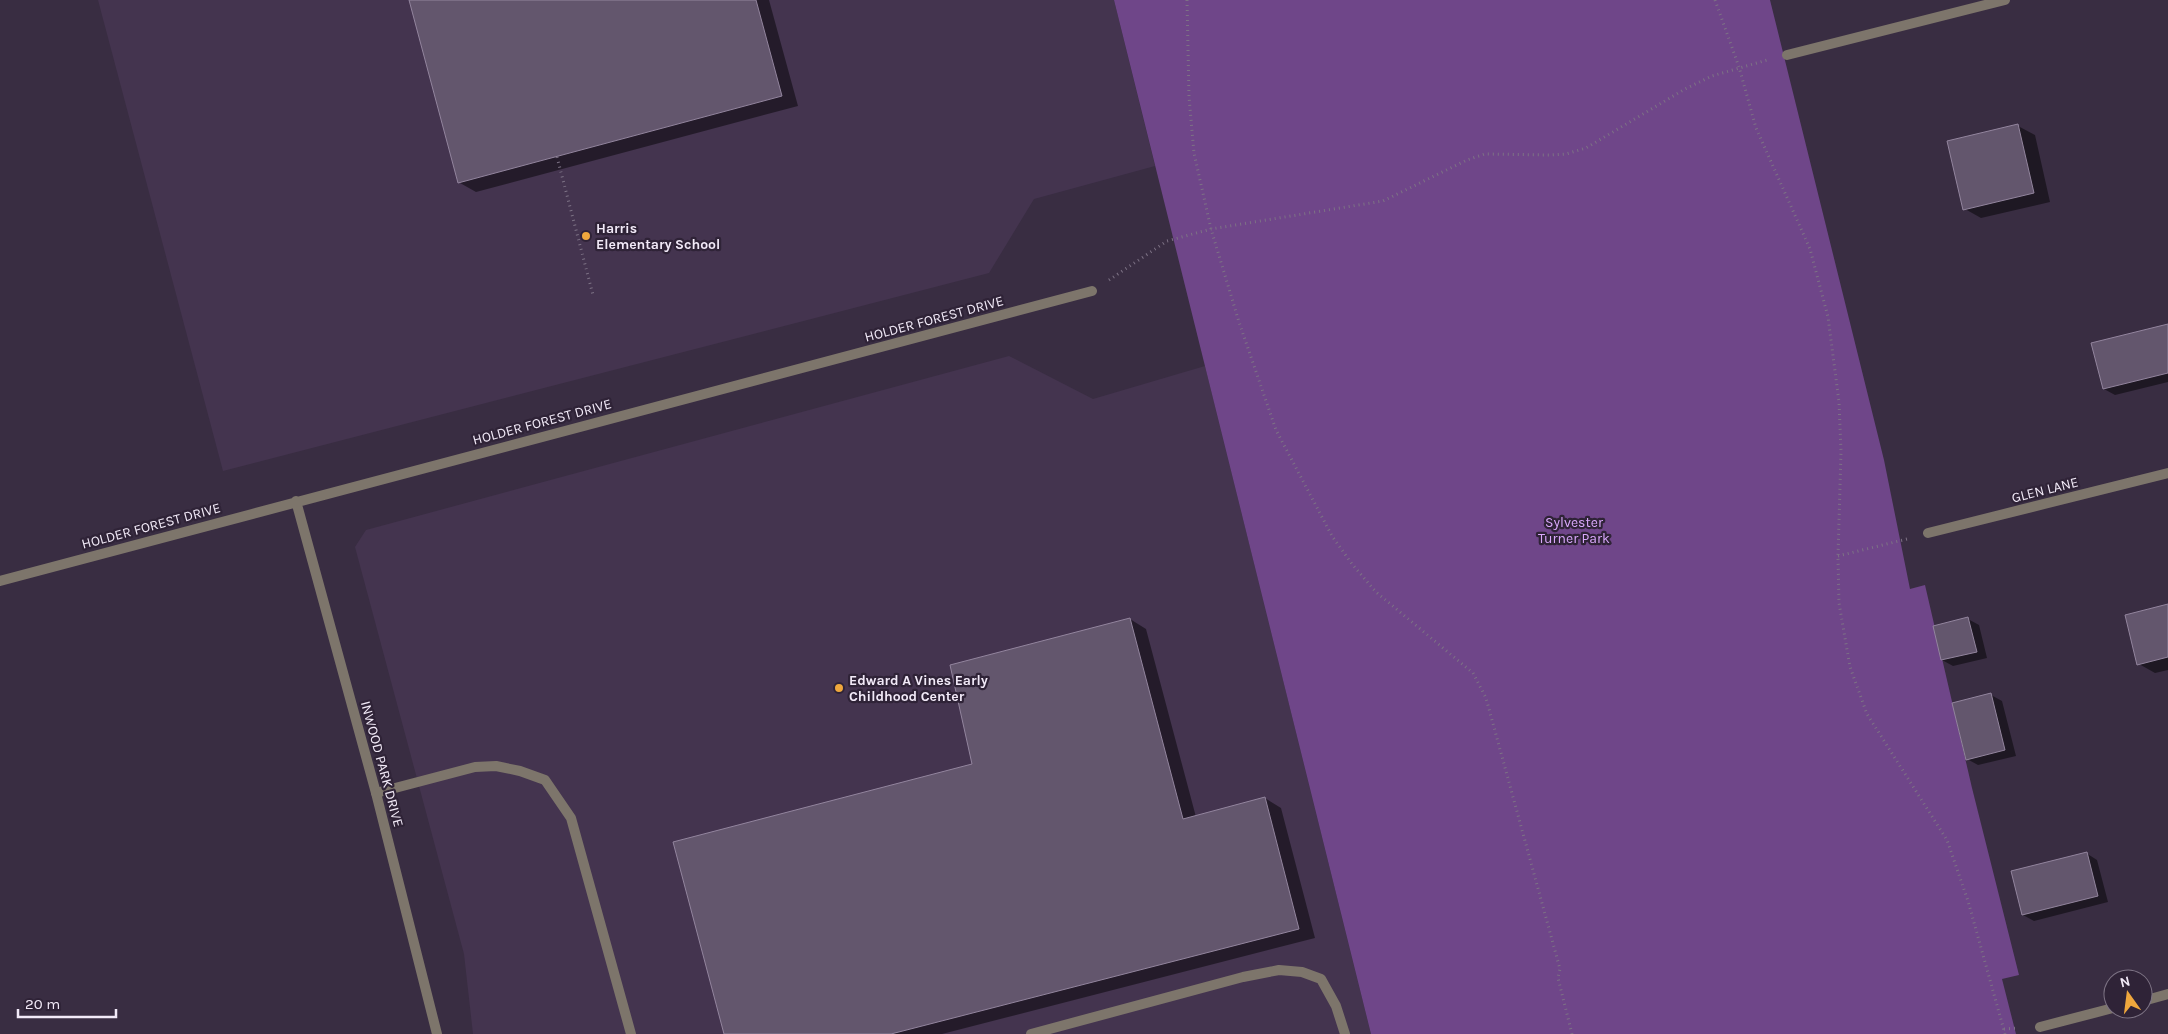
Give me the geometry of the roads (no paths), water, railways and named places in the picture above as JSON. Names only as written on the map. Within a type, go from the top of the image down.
[{"type":"street","points":[[1787,55],[2005,0]]},
{"type":"street","name":"HOLDER FOREST DRIVE","points":[[0,581],[1092,291]]},
{"type":"street","name":"GLEN LANE","points":[[1928,533],[2168,473]]},
{"type":"street","name":"INWOOD PARK DRIVE","points":[[296,501],[376,793],[437,1034]]},
{"type":"street","points":[[376,793],[476,767],[496,766],[520,771],[545,780],[571,818],[631,1034]]},
{"type":"street","points":[[1030,1034],[1243,977],[1280,970],[1302,972],[1321,979],[1336,1006],[1345,1034]]},
{"type":"street","points":[[2153,998],[2168,994]]},
{"type":"street","points":[[2040,1027],[2103,1011]]},
{"type":"place","name":"Harris Elementary School","points":[[586,236]]},
{"type":"place","name":"Edward A Vines Early Childhood Center","points":[[839,688]]},
{"type":"park label","name":"Sylvester Turner Park","points":[[1574,530]]}]
